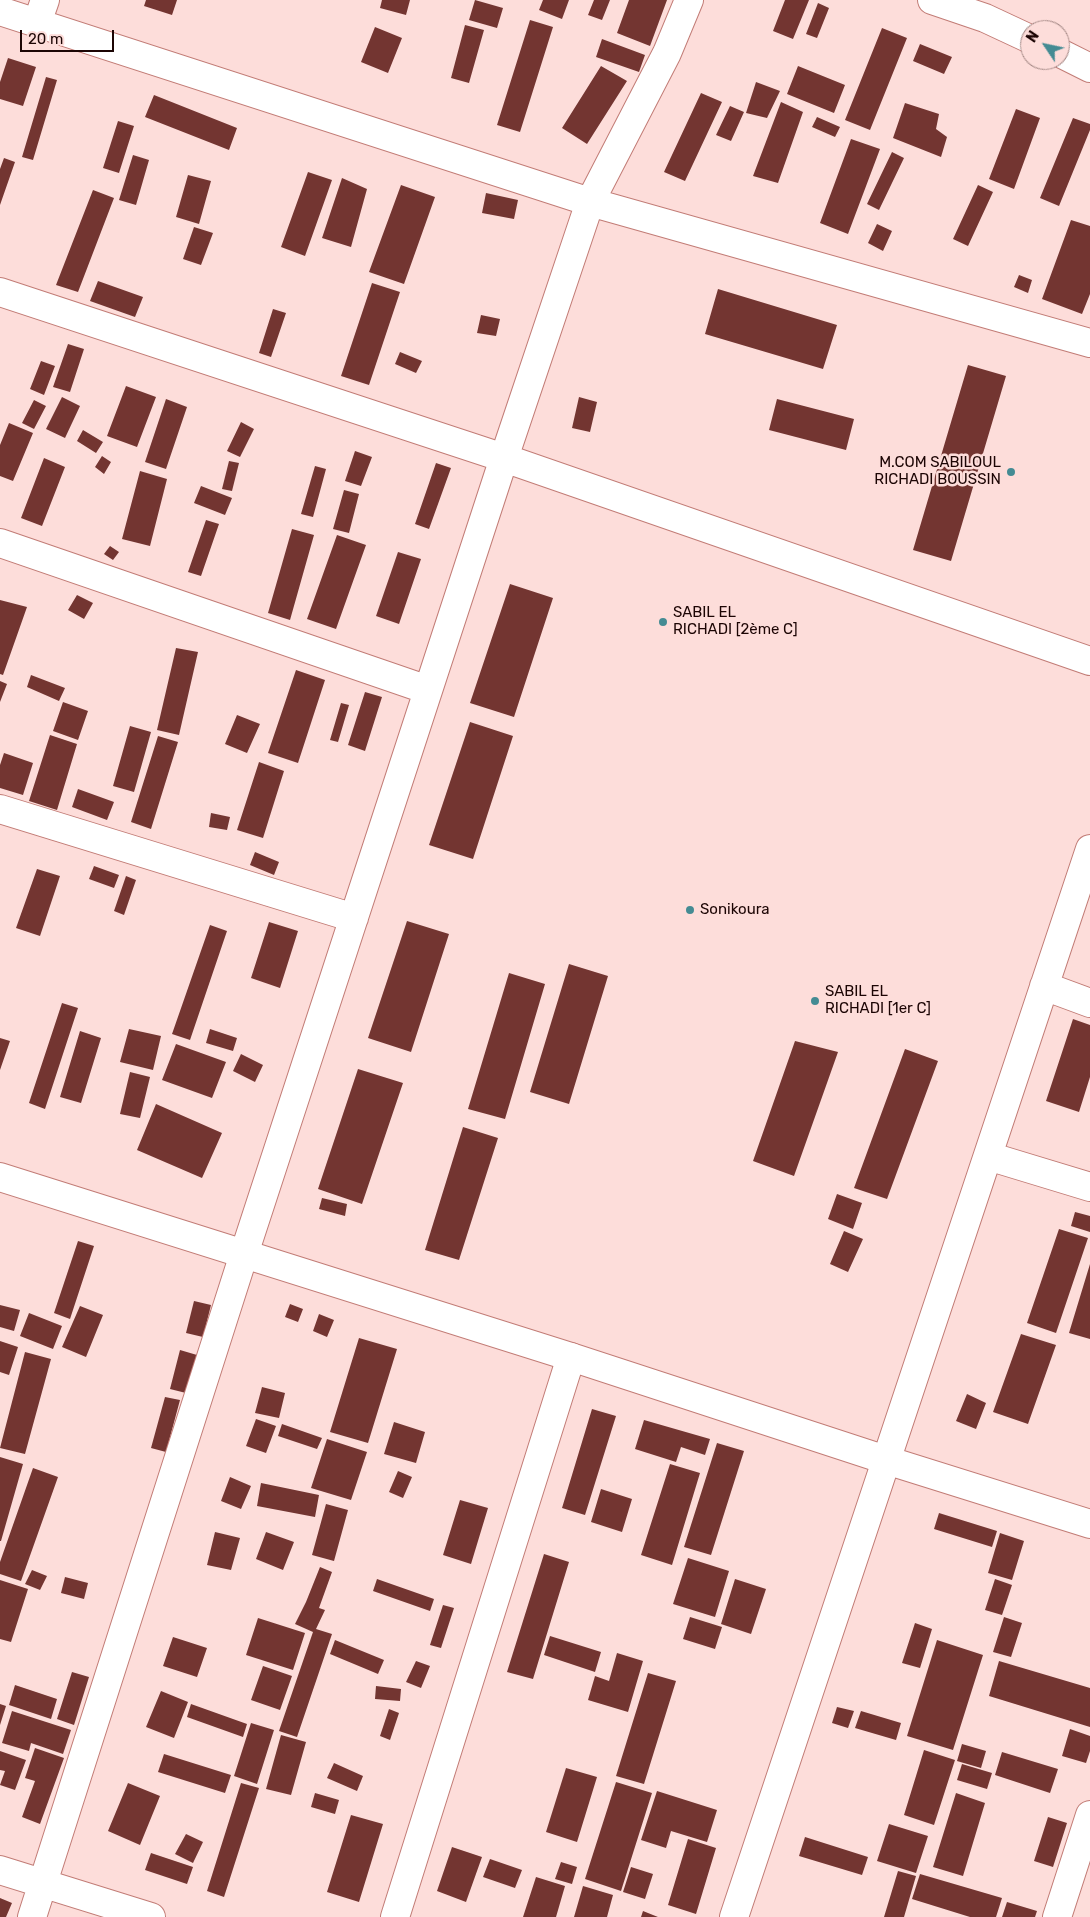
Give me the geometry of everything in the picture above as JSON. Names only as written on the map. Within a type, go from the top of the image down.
[{"type":"street","points":[[32,1917],[244,1254],[504,458],[590,202],[667,53],[689,0]]},
{"type":"street","points":[[932,0],[985,18],[1020,34]]},
{"type":"street","points":[[0,12],[41,12],[590,202],[1090,343]]},
{"type":"street","points":[[1070,59],[1090,68]]},
{"type":"street","points":[[0,292],[504,458],[1090,661]]},
{"type":"street","points":[[0,543],[428,690]]},
{"type":"street","points":[[0,810],[354,918]]},
{"type":"street","points":[[734,1917],[1090,849]]},
{"type":"street","points":[[1044,986],[1090,1003]]},
{"type":"street","points":[[988,1156],[1090,1187]]},
{"type":"street","points":[[0,1177],[571,1357],[886,1460],[1090,1524]]},
{"type":"street","points":[[395,1917],[571,1357]]},
{"type":"street","points":[[1056,1917],[1090,1815]]},
{"type":"street","points":[[0,1870],[151,1917]]},
{"type":"building","points":[[146,0],[177,0],[172,15],[144,6]]},
{"type":"building","points":[[382,0],[410,0],[406,15],[380,8]]},
{"type":"building","points":[[475,0],[503,8],[497,28],[469,20]]},
{"type":"building","points":[[543,0],[569,0],[562,19],[539,10]]},
{"type":"building","points":[[594,0],[610,0],[602,20],[588,15]]},
{"type":"building","points":[[629,0],[667,0],[650,46],[617,33]]},
{"type":"building","points":[[785,0],[809,0],[793,39],[773,31]]},
{"type":"building","points":[[818,3],[829,8],[817,38],[806,34]]},
{"type":"building","points":[[530,20],[553,27],[520,132],[497,125]]},
{"type":"building","points":[[465,25],[484,30],[469,83],[451,78]]},
{"type":"building","points":[[375,27],[402,38],[388,73],[361,62]]},
{"type":"building","points":[[882,28],[907,38],[870,130],[845,120]]},
{"type":"building","points":[[602,39],[645,55],[639,72],[596,57]]},
{"type":"building","points":[[920,44],[952,57],[944,74],[913,61]]},
{"type":"building","points":[[8,58],[36,67],[23,106],[0,99],[0,82]]},
{"type":"building","points":[[601,66],[627,81],[587,144],[562,128]]},
{"type":"building","points":[[798,66],[845,85],[834,113],[787,94]]},
{"type":"building","points":[[46,77],[57,80],[33,160],[22,157]]},
{"type":"building","points":[[756,82],[780,91],[767,118],[746,113]]},
{"type":"building","points":[[701,93],[722,102],[685,181],[664,172]]},
{"type":"building","points":[[154,95],[237,128],[229,150],[145,117]]},
{"type":"building","points":[[781,102],[803,112],[778,183],[753,176]]},
{"type":"building","points":[[905,103],[939,114],[936,129],[947,137],[941,157],[893,138]]},
{"type":"building","points":[[730,106],[744,112],[731,141],[716,135]]},
{"type":"building","points":[[1016,109],[1040,118],[1014,189],[989,179]]},
{"type":"building","points":[[817,117],[840,127],[835,137],[812,127]]},
{"type":"building","points":[[1073,118],[1090,124],[1090,130],[1059,206],[1040,198]]},
{"type":"building","points":[[118,121],[134,126],[119,173],[103,168]]},
{"type":"building","points":[[851,139],[880,149],[848,234],[820,223]]},
{"type":"building","points":[[892,152],[904,158],[879,210],[867,204]]},
{"type":"building","points":[[133,155],[149,160],[136,205],[119,200]]},
{"type":"building","points":[[4,158],[15,162],[0,205],[0,169]]},
{"type":"building","points":[[308,172],[332,180],[305,256],[281,247]]},
{"type":"building","points":[[188,175],[211,181],[199,224],[176,217]]},
{"type":"building","points":[[342,178],[367,189],[351,247],[322,238]]},
{"type":"building","points":[[401,185],[435,197],[404,284],[369,272]]},
{"type":"building","points":[[978,185],[993,192],[968,246],[953,239]]},
{"type":"building","points":[[93,190],[114,198],[78,292],[56,285]]},
{"type":"building","points":[[486,193],[518,200],[514,219],[482,213]]},
{"type":"building","points":[[1071,220],[1090,226],[1090,294],[1082,314],[1042,299]]},
{"type":"building","points":[[877,224],[892,231],[883,251],[868,243]]},
{"type":"building","points":[[194,227],[213,233],[201,265],[183,259]]},
{"type":"building","points":[[1019,275],[1032,280],[1028,293],[1014,287]]},
{"type":"building","points":[[98,281],[143,297],[135,317],[90,301]]},
{"type":"building","points":[[372,283],[400,292],[369,385],[341,376]]},
{"type":"building","points":[[718,289],[837,325],[823,369],[705,334]]},
{"type":"building","points":[[273,309],[286,313],[271,357],[259,353]]},
{"type":"building","points":[[481,315],[500,319],[496,336],[477,333]]},
{"type":"building","points":[[68,344],[84,349],[70,392],[53,387]]},
{"type":"building","points":[[400,352],[422,361],[416,373],[395,364]]},
{"type":"building","points":[[41,361],[55,366],[44,395],[30,389]]},
{"type":"building","points":[[968,365],[1006,376],[951,561],[913,550]]},
{"type":"building","points":[[126,386],[156,397],[137,447],[107,436]]},
{"type":"building","points":[[62,397],[80,406],[65,438],[46,429]]},
{"type":"building","points":[[579,397],[597,402],[590,432],[572,428]]},
{"type":"building","points":[[166,399],[187,407],[166,469],[145,462]]},
{"type":"building","points":[[777,399],[854,419],[846,450],[769,430]]},
{"type":"building","points":[[34,400],[46,406],[34,429],[22,423]]},
{"type":"building","points":[[241,422],[254,429],[240,457],[227,451]]},
{"type":"building","points":[[9,423],[33,433],[13,481],[0,476],[0,445]]},
{"type":"building","points":[[83,430],[103,442],[96,453],[77,441]]},
{"type":"building","points":[[355,451],[372,457],[361,486],[345,481]]},
{"type":"building","points":[[102,456],[111,462],[104,474],[95,467]]},
{"type":"building","points":[[44,458],[65,467],[42,526],[21,518]]},
{"type":"building","points":[[229,461],[239,463],[232,491],[222,489]]},
{"type":"building","points":[[436,463],[451,468],[429,529],[415,524]]},
{"type":"building","points":[[315,466],[326,469],[313,517],[301,514]]},
{"type":"building","points":[[140,471],[167,479],[150,546],[122,539]]},
{"type":"building","points":[[201,486],[232,498],[225,515],[194,503]]},
{"type":"building","points":[[344,490],[359,494],[349,533],[333,529]]},
{"type":"building","points":[[206,520],[219,524],[201,576],[188,572]]},
{"type":"building","points":[[292,529],[314,535],[290,620],[268,613]]},
{"type":"building","points":[[337,535],[366,545],[336,629],[307,619]]},
{"type":"building","points":[[110,546],[119,552],[113,560],[104,554]]},
{"type":"building","points":[[398,552],[421,559],[399,624],[376,616]]},
{"type":"building","points":[[510,584],[553,598],[514,717],[470,703]]},
{"type":"building","points":[[77,595],[93,603],[84,619],[68,610]]},
{"type":"building","points":[[0,600],[27,607],[3,675],[0,674]]},
{"type":"building","points":[[176,648],[198,652],[179,735],[157,730]]},
{"type":"building","points":[[296,670],[325,680],[298,763],[268,753]]},
{"type":"building","points":[[31,675],[65,688],[59,701],[27,687]]},
{"type":"building","points":[[0,681],[7,684],[0,702]]},
{"type":"building","points":[[365,692],[382,697],[365,751],[348,745]]},
{"type":"building","points":[[63,702],[88,711],[78,740],[53,731]]},
{"type":"building","points":[[341,703],[349,705],[338,742],[330,740]]},
{"type":"building","points":[[237,715],[260,724],[247,753],[225,744]]},
{"type":"building","points":[[470,722],[513,736],[473,859],[429,845]]},
{"type":"building","points":[[130,726],[151,732],[134,792],[113,786]]},
{"type":"building","points":[[50,735],[77,744],[57,810],[29,801]]},
{"type":"building","points":[[158,736],[178,742],[151,829],[131,822]]},
{"type":"building","points":[[4,753],[33,763],[23,795],[0,788],[0,765]]},
{"type":"building","points":[[259,762],[284,771],[263,838],[237,830]]},
{"type":"building","points":[[78,789],[114,802],[107,820],[72,807]]},
{"type":"building","points":[[211,813],[230,817],[227,830],[209,827]]},
{"type":"building","points":[[255,852],[279,862],[274,875],[250,865]]},
{"type":"building","points":[[94,866],[119,875],[114,888],[89,879]]},
{"type":"building","points":[[37,869],[60,876],[40,936],[16,928]]},
{"type":"building","points":[[126,876],[136,880],[124,915],[114,911]]},
{"type":"building","points":[[407,921],[449,934],[411,1052],[368,1038]]},
{"type":"building","points":[[269,922],[298,931],[280,988],[251,978]]},
{"type":"building","points":[[210,925],[227,931],[190,1040],[172,1034]]},
{"type":"building","points":[[569,964],[608,976],[569,1104],[530,1092]]},
{"type":"building","points":[[509,973],[545,984],[505,1119],[468,1109]]},
{"type":"building","points":[[62,1003],[78,1008],[45,1109],[29,1103]]},
{"type":"building","points":[[1073,1019],[1090,1025],[1090,1077],[1079,1112],[1046,1101]]},
{"type":"building","points":[[129,1029],[161,1036],[153,1070],[120,1062]]},
{"type":"building","points":[[210,1029],[237,1038],[233,1051],[206,1043]]},
{"type":"building","points":[[80,1031],[101,1038],[81,1103],[60,1097]]},
{"type":"building","points":[[0,1038],[10,1041],[0,1070]]},
{"type":"building","points":[[795,1041],[838,1052],[794,1176],[753,1161]]},
{"type":"building","points":[[176,1044],[226,1062],[212,1098],[162,1080]]},
{"type":"building","points":[[905,1049],[938,1061],[887,1199],[854,1188]]},
{"type":"building","points":[[241,1054],[263,1065],[255,1082],[233,1071]]},
{"type":"building","points":[[358,1069],[403,1083],[362,1204],[318,1189]]},
{"type":"building","points":[[130,1072],[150,1077],[140,1118],[120,1114]]},
{"type":"building","points":[[156,1104],[222,1133],[202,1178],[137,1150]]},
{"type":"building","points":[[463,1127],[498,1138],[459,1260],[425,1250]]},
{"type":"building","points":[[837,1194],[862,1203],[853,1229],[828,1219]]},
{"type":"building","points":[[322,1198],[347,1204],[345,1216],[319,1209]]},
{"type":"building","points":[[1075,1212],[1090,1216],[1090,1232],[1071,1226]]},
{"type":"building","points":[[1059,1229],[1088,1238],[1056,1333],[1027,1323]]},
{"type":"building","points":[[844,1231],[863,1239],[848,1272],[830,1264]]},
{"type":"building","points":[[78,1241],[94,1246],[70,1319],[54,1313]]},
{"type":"building","points":[[1090,1264],[1090,1339],[1069,1333]]},
{"type":"building","points":[[194,1301],[211,1305],[203,1337],[186,1333]]},
{"type":"building","points":[[290,1304],[303,1309],[298,1322],[285,1317]]},
{"type":"building","points":[[0,1305],[20,1310],[14,1331],[0,1327]]},
{"type":"building","points":[[80,1306],[103,1315],[86,1357],[62,1347]]},
{"type":"building","points":[[29,1313],[62,1326],[53,1349],[20,1336]]},
{"type":"building","points":[[319,1314],[334,1320],[327,1337],[313,1331]]},
{"type":"building","points":[[1021,1334],[1056,1345],[1028,1424],[993,1412]]},
{"type":"building","points":[[359,1338],[397,1349],[368,1443],[330,1432]]},
{"type":"building","points":[[0,1341],[18,1347],[9,1375],[0,1372]]},
{"type":"building","points":[[180,1350],[197,1355],[186,1393],[170,1389]]},
{"type":"building","points":[[25,1352],[51,1359],[25,1454],[0,1448]]},
{"type":"building","points":[[262,1387],[285,1393],[279,1418],[255,1413]]},
{"type":"building","points":[[967,1394],[986,1403],[976,1429],[956,1421]]},
{"type":"building","points":[[165,1397],[180,1400],[166,1452],[151,1448]]},
{"type":"building","points":[[592,1409],[616,1416],[585,1515],[562,1508]]},
{"type":"building","points":[[256,1419],[276,1426],[266,1453],[246,1446]]},
{"type":"building","points":[[644,1420],[710,1439],[705,1455],[681,1447],[676,1462],[635,1449]]},
{"type":"building","points":[[394,1422],[425,1432],[416,1463],[384,1454]]},
{"type":"building","points":[[282,1424],[322,1438],[317,1449],[278,1436]]},
{"type":"building","points":[[327,1439],[367,1452],[351,1500],[311,1488]]},
{"type":"building","points":[[717,1443],[744,1451],[711,1555],[684,1547]]},
{"type":"building","points":[[0,1457],[23,1464],[1,1541],[0,1541]]},
{"type":"building","points":[[670,1464],[700,1473],[672,1565],[641,1555]]},
{"type":"building","points":[[33,1468],[58,1477],[21,1581],[0,1574],[0,1562]]},
{"type":"building","points":[[398,1471],[412,1477],[403,1498],[389,1492]]},
{"type":"building","points":[[230,1477],[251,1486],[241,1509],[221,1501]]},
{"type":"building","points":[[261,1483],[319,1495],[315,1517],[257,1506]]},
{"type":"building","points":[[601,1489],[632,1499],[622,1532],[591,1522]]},
{"type":"building","points":[[460,1500],[488,1508],[471,1564],[443,1555]]},
{"type":"building","points":[[326,1504],[348,1510],[334,1561],[312,1555]]},
{"type":"building","points":[[939,1513],[997,1531],[992,1547],[934,1529]]},
{"type":"building","points":[[215,1532],[240,1538],[231,1570],[207,1565]]},
{"type":"building","points":[[266,1532],[294,1542],[283,1570],[256,1559]]},
{"type":"building","points":[[1000,1533],[1024,1541],[1012,1580],[988,1573]]},
{"type":"building","points":[[544,1554],[569,1562],[533,1679],[507,1672]]},
{"type":"building","points":[[688,1558],[729,1571],[715,1617],[673,1604]]},
{"type":"building","points":[[320,1567],[332,1572],[319,1608],[325,1610],[316,1629],[332,1634],[297,1737],[279,1731],[313,1632],[295,1624]]},
{"type":"building","points":[[32,1570],[47,1576],[40,1590],[25,1584]]},
{"type":"building","points":[[65,1577],[88,1583],[84,1599],[61,1593]]},
{"type":"building","points":[[377,1579],[434,1599],[430,1611],[373,1591]]},
{"type":"building","points":[[735,1579],[766,1589],[751,1634],[721,1624]]},
{"type":"building","points":[[995,1579],[1012,1585],[1002,1615],[985,1610]]},
{"type":"building","points":[[0,1580],[28,1589],[11,1642],[0,1639]]},
{"type":"building","points":[[443,1605],[454,1608],[441,1648],[430,1645]]},
{"type":"building","points":[[690,1617],[722,1627],[715,1649],[683,1639]]},
{"type":"building","points":[[1004,1617],[1022,1623],[1011,1657],[993,1652]]},
{"type":"building","points":[[258,1618],[305,1633],[293,1670],[246,1655]]},
{"type":"building","points":[[915,1623],[932,1629],[920,1668],[902,1663]]},
{"type":"building","points":[[550,1636],[601,1652],[595,1672],[544,1655]]},
{"type":"building","points":[[173,1637],[207,1648],[197,1677],[163,1666]]},
{"type":"building","points":[[335,1640],[384,1660],[378,1674],[330,1654]]},
{"type":"building","points":[[937,1640],[983,1655],[953,1750],[907,1736]]},
{"type":"building","points":[[617,1653],[643,1661],[628,1712],[588,1700],[595,1676],[609,1681]]},
{"type":"building","points":[[416,1661],[430,1666],[421,1688],[406,1682]]},
{"type":"building","points":[[999,1661],[1090,1688],[1090,1727],[989,1696]]},
{"type":"building","points":[[263,1666],[292,1676],[280,1710],[251,1700]]},
{"type":"building","points":[[72,1672],[89,1677],[74,1725],[57,1719]]},
{"type":"building","points":[[648,1673],[676,1681],[644,1784],[616,1776]]},
{"type":"building","points":[[15,1685],[57,1699],[51,1719],[9,1705]]},
{"type":"building","points":[[376,1686],[401,1689],[400,1701],[375,1699]]},
{"type":"building","points":[[161,1691],[188,1702],[174,1738],[146,1727]]},
{"type":"building","points":[[0,1704],[6,1706],[0,1725]]},
{"type":"building","points":[[191,1704],[247,1724],[243,1737],[187,1717]]},
{"type":"building","points":[[837,1707],[854,1711],[848,1728],[832,1723]]},
{"type":"building","points":[[389,1709],[399,1713],[390,1740],[380,1736]]},
{"type":"building","points":[[12,1711],[71,1730],[63,1754],[31,1743],[29,1751],[2,1743]]},
{"type":"building","points":[[861,1711],[901,1723],[896,1740],[855,1728]]},
{"type":"building","points":[[251,1723],[274,1730],[257,1784],[234,1776]]},
{"type":"building","points":[[1070,1729],[1090,1736],[1090,1751],[1086,1763],[1062,1756]]},
{"type":"building","points":[[281,1735],[306,1742],[291,1795],[266,1789]]},
{"type":"building","points":[[962,1744],[986,1751],[981,1768],[957,1761]]},
{"type":"building","points":[[35,1748],[64,1758],[40,1824],[22,1817],[35,1781],[25,1778]]},
{"type":"building","points":[[924,1750],[955,1760],[934,1825],[904,1815]]},
{"type":"building","points":[[0,1751],[26,1760],[15,1790],[0,1785],[5,1771],[0,1770]]},
{"type":"building","points":[[1002,1752],[1058,1769],[1050,1793],[995,1775]]},
{"type":"building","points":[[164,1754],[231,1775],[225,1793],[158,1772]]},
{"type":"building","points":[[334,1763],[363,1776],[357,1791],[327,1778]]},
{"type":"building","points":[[962,1764],[992,1773],[987,1789],[957,1780]]},
{"type":"building","points":[[566,1768],[597,1777],[577,1842],[546,1832]]},
{"type":"building","points":[[616,1782],[652,1793],[621,1891],[585,1879]]},
{"type":"building","points":[[128,1783],[160,1796],[140,1845],[108,1831]]},
{"type":"building","points":[[241,1783],[259,1788],[224,1897],[207,1891]]},
{"type":"building","points":[[657,1791],[717,1810],[707,1842],[671,1831],[666,1848],[641,1840]]},
{"type":"building","points":[[315,1793],[339,1800],[335,1814],[311,1807]]},
{"type":"building","points":[[956,1793],[985,1803],[963,1876],[933,1867]]},
{"type":"building","points":[[351,1815],[383,1824],[359,1902],[327,1892]]},
{"type":"building","points":[[1048,1817],[1067,1823],[1053,1867],[1034,1861]]},
{"type":"building","points":[[889,1824],[928,1836],[916,1873],[877,1861]]},
{"type":"building","points":[[186,1834],[203,1842],[193,1863],[175,1854]]},
{"type":"building","points":[[805,1837],[868,1857],[862,1875],[799,1856]]},
{"type":"building","points":[[688,1839],[716,1848],[696,1914],[668,1905]]},
{"type":"building","points":[[452,1847],[482,1857],[466,1902],[437,1891]]},
{"type":"building","points":[[151,1853],[193,1867],[187,1884],[145,1870]]},
{"type":"building","points":[[490,1859],[522,1870],[515,1888],[483,1877]]},
{"type":"building","points":[[561,1862],[577,1867],[572,1884],[555,1879]]},
{"type":"building","points":[[631,1867],[653,1874],[645,1899],[623,1892]]},
{"type":"building","points":[[898,1871],[916,1876],[904,1917],[884,1917]]},
{"type":"building","points":[[920,1874],[1002,1898],[996,1917],[970,1917],[912,1899]]},
{"type":"building","points":[[536,1877],[565,1886],[556,1917],[523,1917]]},
{"type":"building","points":[[583,1886],[613,1895],[607,1917],[574,1917]]},
{"type":"building","points":[[0,1898],[12,1903],[6,1917],[0,1917]]},
{"type":"building","points":[[1007,1902],[1037,1911],[1035,1917],[1002,1917]]},
{"type":"building","points":[[643,1911],[658,1917],[641,1917]]},
{"type":"place","name":"M.COM SABILOUL RICHADI BOUSSIN","points":[[1011,472]]},
{"type":"place","name":"SABIL EL RICHADI [2ème C]","points":[[663,622]]},
{"type":"place","name":"Sonikoura","points":[[690,910]]},
{"type":"place","name":"SABIL EL RICHADI [1er C]","points":[[815,1001]]}]
